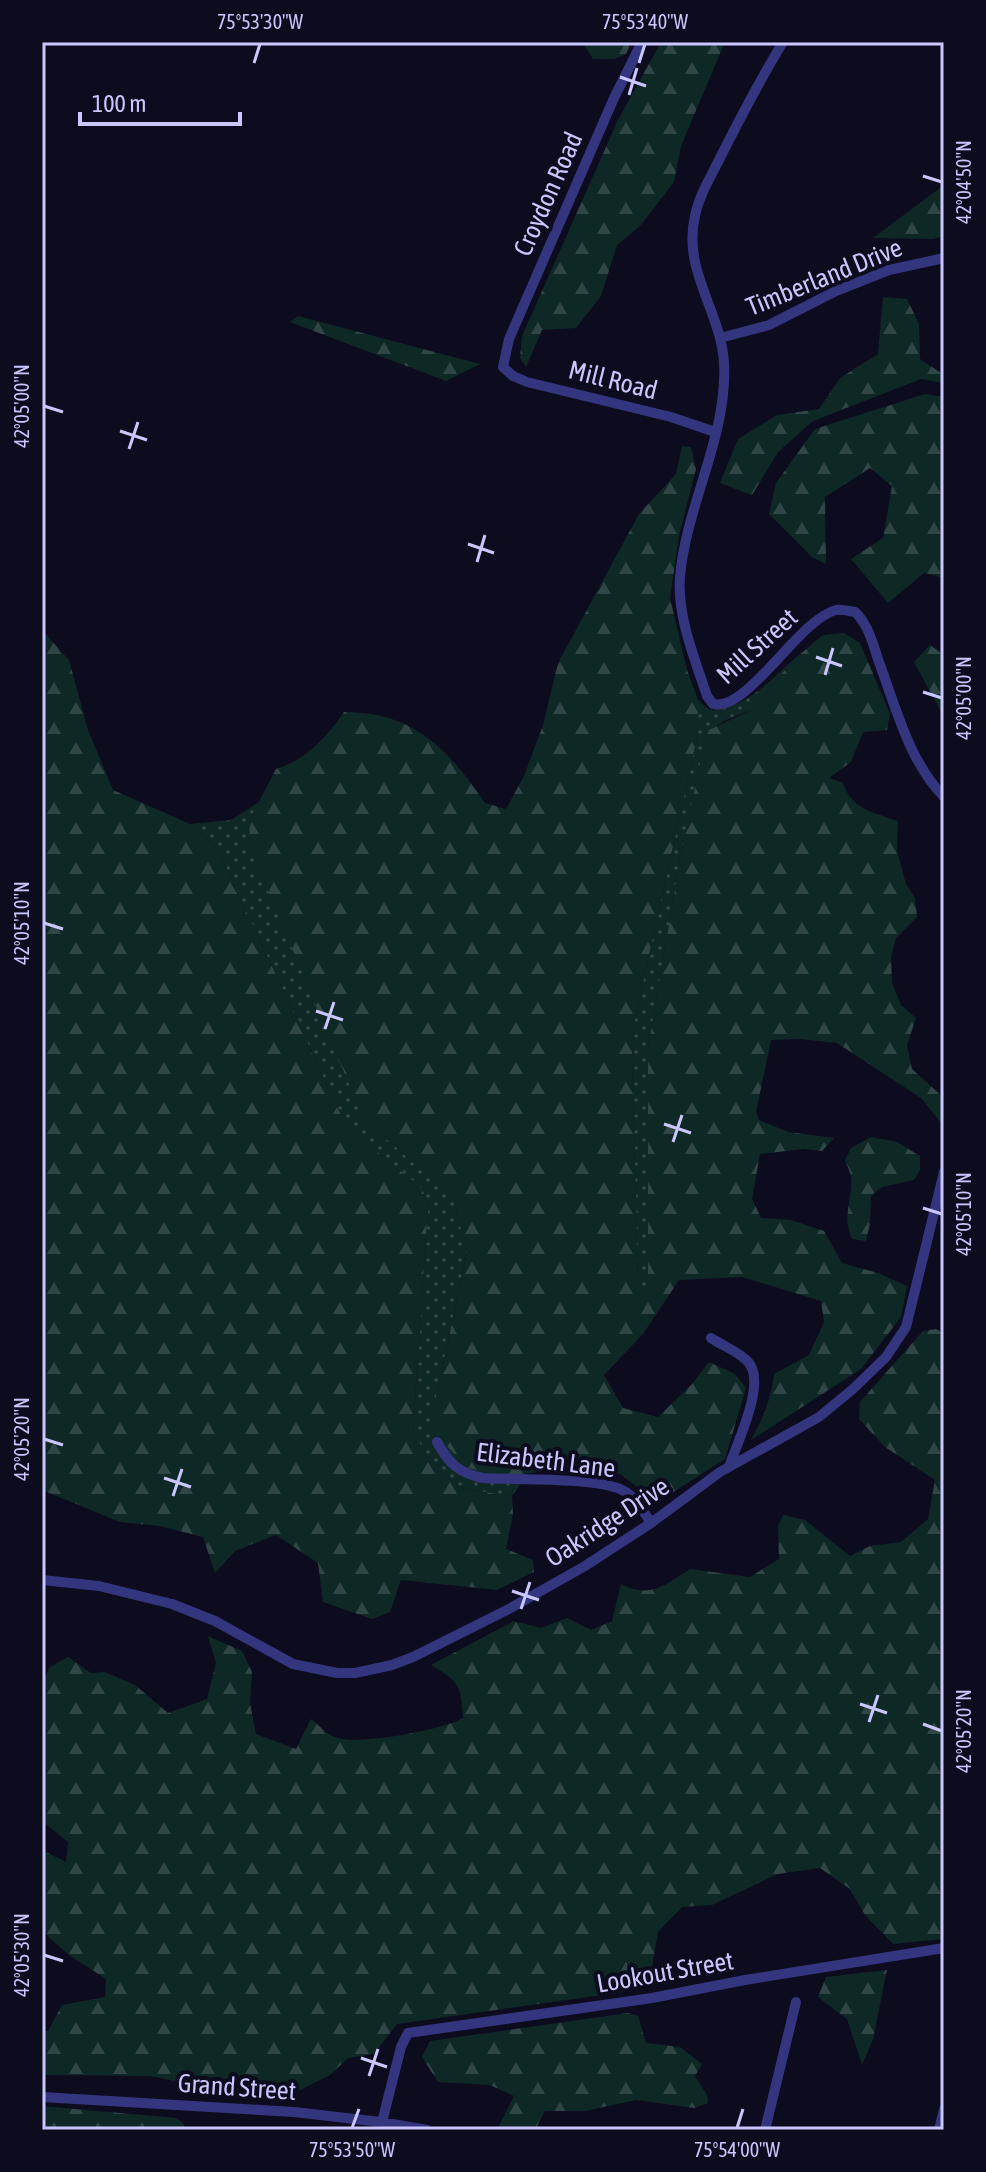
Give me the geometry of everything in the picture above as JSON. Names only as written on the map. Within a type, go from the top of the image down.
[{"type":"street","name":"Croydon Road","points":[[503,367],[509,339],[614,98],[642,42]]},
{"type":"street","points":[[715,432],[725,374],[720,338],[697,274],[692,245],[696,212],[724,151],[783,42]]},
{"type":"street","name":"Timberland Drive","points":[[720,338],[769,325],[836,291],[889,270],[944,258]]},
{"type":"street","name":"Mill Road","points":[[503,367],[527,382],[671,417],[715,432]]},
{"type":"street","name":"Mill Street","points":[[715,432],[688,528],[680,580],[684,615],[707,696],[713,704],[725,705],[763,674],[817,622],[835,611],[855,612],[867,629],[909,744],[919,764],[944,797]]},
{"type":"street","name":"Oakridge Drive","points":[[42,1580],[99,1586],[172,1604],[215,1621],[293,1664],[337,1673],[355,1673],[413,1657],[509,1609],[585,1566],[729,1467],[819,1417],[853,1389],[898,1341],[914,1301],[944,1172]]},
{"type":"street","points":[[711,1338],[742,1356],[752,1366],[756,1381],[729,1467]]},
{"type":"street","name":"Elizabeth Lane","points":[[437,1442],[447,1460],[466,1475],[591,1483],[624,1491],[651,1523]]},
{"type":"street","name":"Lookout Street","points":[[380,2126],[401,2047],[408,2033],[607,2005],[944,1948]]},
{"type":"street","points":[[765,2130],[796,2002]]},
{"type":"street","name":"Grand Street","points":[[42,2097],[294,2112],[427,2130]]},
{"type":"street","points":[[941,2127],[944,2109]]},
{"type":"green space","points":[[582,42],[632,42],[626,54],[615,59],[593,59]]},
{"type":"green space","points":[[661,42],[725,42],[681,146],[674,182],[640,226],[617,245],[601,296],[576,328],[542,330],[526,367],[520,358],[522,336],[618,120]]},
{"type":"green space","points":[[944,185],[944,236],[933,239],[873,238]]},
{"type":"green space","points":[[883,297],[907,299],[919,324],[920,359],[944,375],[944,383],[921,379],[813,421],[778,452],[752,495],[720,483],[738,439],[777,415],[819,409],[840,378],[878,354]]},
{"type":"green space","points":[[298,316],[480,364],[446,381],[290,322]]},
{"type":"green space","points":[[925,394],[944,397],[944,578],[924,573],[888,603],[851,559],[883,538],[892,486],[870,468],[825,497],[826,564],[812,557],[769,514],[776,483],[815,429]]},
{"type":"green space","points":[[682,446],[691,447],[696,469],[679,536],[670,598],[687,670],[698,700],[698,733],[635,1018],[632,1056],[638,1283],[648,1289],[648,1049],[681,853],[707,731],[753,709],[793,660],[823,635],[844,633],[860,643],[890,714],[887,730],[863,732],[851,762],[829,778],[843,783],[852,799],[864,809],[898,821],[897,851],[906,884],[915,898],[917,917],[896,938],[891,957],[892,983],[901,1005],[916,1018],[907,1045],[912,1069],[944,1098],[942,1124],[921,1098],[837,1043],[771,1040],[756,1112],[759,1120],[788,1132],[834,1138],[822,1151],[804,1149],[760,1154],[752,1199],[761,1218],[791,1220],[824,1231],[842,1263],[878,1273],[907,1286],[901,1317],[861,1369],[751,1440],[766,1408],[774,1374],[809,1355],[824,1322],[821,1301],[742,1277],[679,1280],[643,1334],[604,1375],[623,1408],[658,1417],[692,1384],[709,1362],[735,1374],[746,1388],[725,1459],[664,1498],[650,1497],[620,1474],[580,1466],[516,1475],[467,1468],[434,1432],[433,1412],[467,1252],[454,1200],[365,1122],[249,846],[250,819],[276,769],[297,760],[315,746],[344,712],[390,719],[427,737],[443,750],[485,803],[506,809],[524,776],[543,725],[558,663],[639,514],[676,474]]},
{"type":"green space","points":[[42,630],[69,660],[88,730],[113,790],[190,824],[217,848],[347,1128],[422,1188],[428,1206],[413,1431],[432,1467],[464,1489],[512,1496],[513,1514],[506,1549],[533,1560],[534,1572],[497,1590],[401,1580],[390,1612],[372,1619],[323,1602],[318,1563],[276,1535],[235,1551],[215,1573],[203,1537],[160,1526],[120,1522],[42,1490]]},
{"type":"green space","points":[[930,645],[944,655],[944,717],[914,662]]},
{"type":"green space","points":[[793,660],[753,709],[707,732],[681,853],[648,1049],[648,1290],[638,1284],[632,1056],[635,1018],[698,733],[698,700],[709,710],[734,705],[765,686]]},
{"type":"green space","points":[[259,802],[250,819],[365,1122],[454,1200],[467,1251],[433,1412],[516,1475],[528,1474],[512,1496],[464,1489],[432,1467],[413,1431],[428,1206],[422,1189],[347,1128],[217,848],[190,824],[231,820]]},
{"type":"green space","points":[[871,1137],[897,1142],[920,1156],[920,1170],[914,1180],[882,1187],[871,1196],[866,1241],[852,1239],[849,1231],[851,1179],[845,1160],[851,1148]]},
{"type":"green space","points":[[936,1329],[944,1333],[944,1939],[893,1944],[865,1915],[850,1889],[820,1868],[778,1874],[712,1905],[682,1907],[658,1932],[650,1979],[631,1991],[397,2024],[374,2054],[348,2058],[330,2075],[292,2094],[238,2095],[151,2076],[42,2075],[42,2030],[48,2031],[62,2005],[105,1997],[106,1979],[69,1955],[42,1931],[42,1850],[66,1862],[68,1842],[42,1821],[42,1682],[50,1667],[68,1657],[91,1673],[105,1672],[135,1685],[168,1713],[207,1699],[216,1663],[208,1636],[242,1651],[252,1672],[250,1703],[256,1734],[296,1749],[311,1719],[334,1737],[348,1740],[401,1735],[453,1723],[463,1718],[457,1685],[431,1665],[514,1621],[541,1628],[567,1618],[591,1630],[612,1621],[621,1584],[649,1590],[665,1585],[690,1569],[750,1577],[779,1559],[778,1526],[783,1515],[805,1520],[850,1556],[870,1546],[901,1542],[928,1519],[935,1480],[885,1447],[859,1419],[860,1402],[923,1331]]},
{"type":"green space","points":[[887,1970],[873,2039],[862,2065],[847,2019],[818,1997],[826,1977]]},
{"type":"green space","points":[[628,2013],[638,2016],[646,2043],[680,2047],[702,2064],[695,2076],[707,2095],[708,2103],[694,2108],[636,2100],[585,2111],[545,2111],[535,2130],[497,2130],[514,2096],[490,2085],[438,2082],[422,2057],[430,2041]]},
{"type":"green space","points":[[42,2106],[176,2118],[183,2123],[185,2130],[42,2130]]}]
